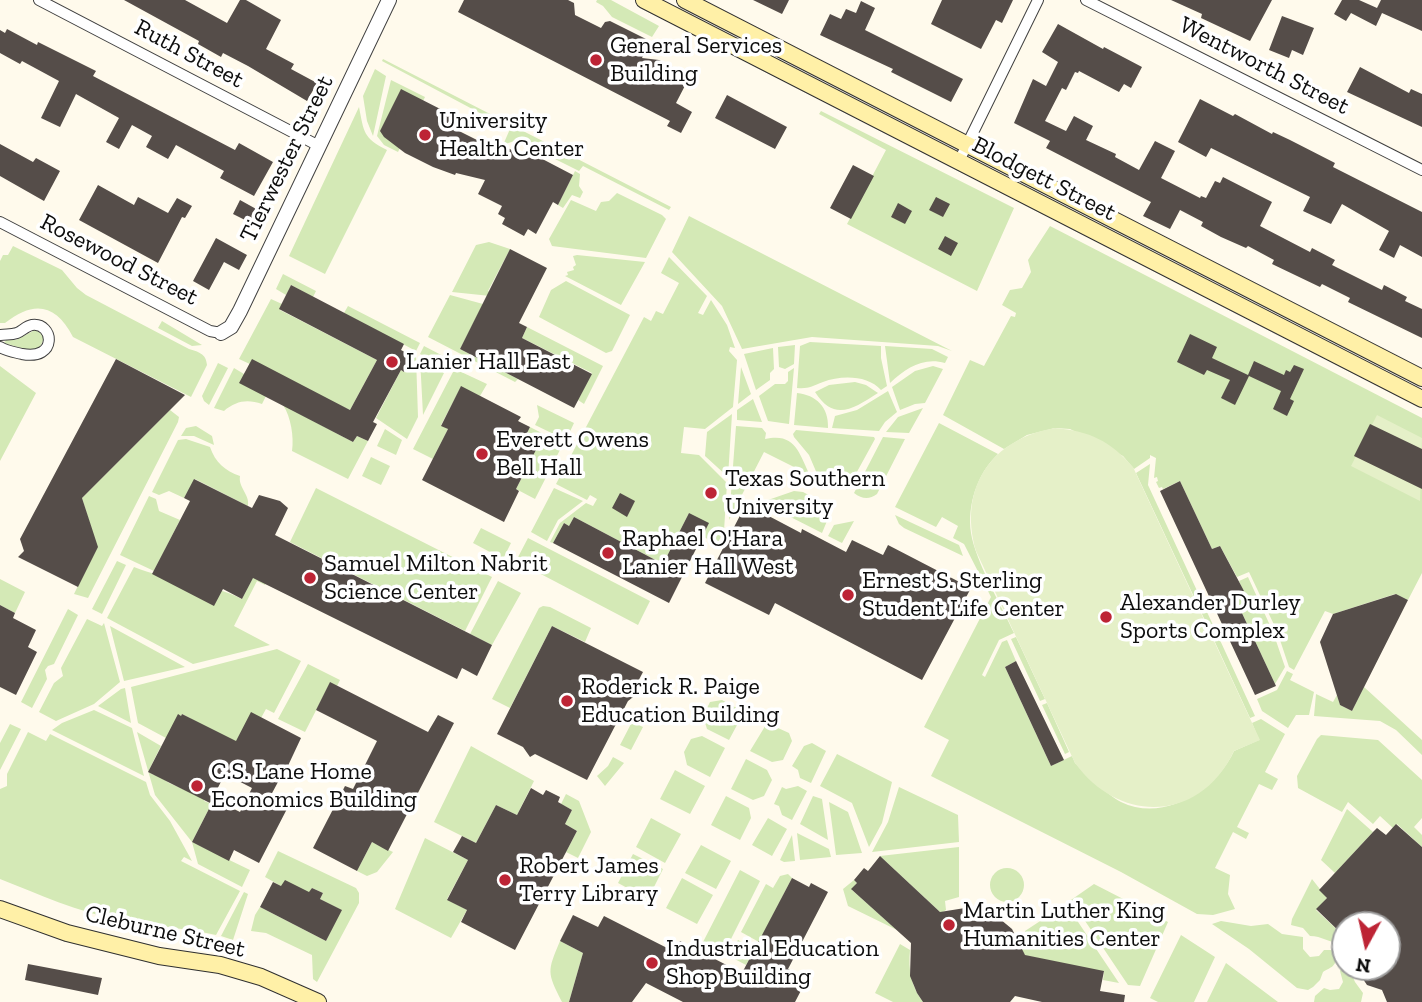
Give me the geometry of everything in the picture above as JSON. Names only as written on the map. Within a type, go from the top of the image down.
[{"type":"main road","name":"Blodgett Street","points":[[645,0],[1422,399]]},
{"type":"main road","name":"Blodgett Street","points":[[685,0],[1422,377]]},
{"type":"main road","points":[[729,44],[737,27]]},
{"type":"main road","points":[[1039,203],[1048,186]]},
{"type":"main road","points":[[1270,320],[1279,304]]},
{"type":"main road","name":"Cleburne Street","points":[[0,909],[66,933],[159,956],[228,967],[261,977],[318,1002]]},
{"type":"street","name":"Ruth Street","points":[[39,0],[319,146]]},
{"type":"street","name":"Tierwester Street","points":[[220,333],[231,327],[389,0]]},
{"type":"street","points":[[959,161],[1038,0]]},
{"type":"street","name":"Wentworth Street","points":[[1086,0],[1422,170]]},
{"type":"street","name":"Rosewood Street","points":[[0,222],[210,331],[220,333]]},
{"type":"street","points":[[0,335],[19,332],[32,325],[40,326],[46,330],[49,345],[45,351],[34,356],[0,347]]},
{"type":"green space","points":[[597,0],[611,0],[659,26],[652,37],[612,17]]},
{"type":"green space","points":[[383,59],[671,207],[669,210],[583,166],[579,171],[517,140],[503,145],[510,129],[382,61]]},
{"type":"green space","points":[[375,69],[386,76],[373,136],[367,121],[363,96]]},
{"type":"green space","points":[[391,80],[425,97],[398,152],[384,145],[377,136]]},
{"type":"green space","points":[[359,107],[369,138],[387,150],[325,274],[289,256]]},
{"type":"green space","points":[[821,111],[1014,208],[977,291],[847,224],[886,150],[819,114]]},
{"type":"green space","points":[[575,171],[580,174],[579,186],[583,192],[580,198],[572,195],[563,208],[558,205]]},
{"type":"green space","points":[[617,193],[666,219],[646,258],[552,246],[549,239],[571,200],[596,211],[601,202],[609,201]]},
{"type":"green space","points":[[689,216],[952,351],[938,346],[812,337],[742,349],[722,306],[672,252]]},
{"type":"green space","points":[[1050,226],[1422,418],[1422,573],[1408,600],[1395,594],[1333,614],[1325,611],[1294,670],[1289,667],[1277,631],[1249,572],[1237,577],[1220,546],[1212,549],[1180,481],[1163,489],[1159,488],[1157,477],[1154,478],[1156,458],[1150,455],[1150,458],[1134,469],[1123,456],[1070,429],[1055,428],[1027,435],[1004,449],[943,415],[970,360],[984,366],[1011,316],[1015,317],[1016,313],[1002,305],[1010,290],[1022,288],[1031,272],[1028,260]]},
{"type":"green space","points":[[489,242],[510,249],[488,291],[500,297],[452,292],[476,245]]},
{"type":"green space","points":[[13,246],[62,270],[86,295],[203,355],[207,365],[191,397],[73,337],[52,312],[44,309],[25,311],[5,323],[0,323],[0,261],[3,255],[8,255]]},
{"type":"green space","points":[[573,256],[645,262],[621,305],[565,276],[568,275],[567,272],[574,270],[576,265]]},
{"type":"green space","points":[[669,257],[707,296],[698,313],[703,315],[711,300],[727,325],[735,348],[730,347],[729,351],[737,360],[733,407],[705,429],[684,427],[681,453],[699,455],[727,483],[724,531],[717,544],[702,536],[689,513],[663,564],[574,517],[569,526],[564,523],[553,543],[550,542],[560,523],[586,503],[593,506],[597,499],[590,495],[587,500],[556,484],[644,317],[651,321],[656,311],[663,314],[679,283],[661,273]]},
{"type":"green space","points":[[283,274],[316,291],[313,297],[291,285],[286,295],[276,289]]},
{"type":"green space","points":[[566,281],[630,315],[612,351],[606,353],[539,317],[551,290]]},
{"type":"green space","points":[[450,295],[483,304],[460,349],[518,379],[515,382],[428,337]]},
{"type":"green space","points":[[271,299],[282,304],[280,310],[377,360],[350,410],[239,359]]},
{"type":"green space","points":[[348,306],[420,343],[416,351],[344,313]]},
{"type":"green space","points":[[162,321],[202,345],[192,346],[158,328]]},
{"type":"green space","points":[[527,327],[603,366],[584,404],[578,400],[592,373],[522,338]]},
{"type":"green space","points":[[35,330],[44,338],[40,347],[31,351],[4,343],[7,339],[16,340]]},
{"type":"green space","points":[[810,342],[881,346],[887,386],[881,390],[869,381],[846,378],[830,380],[808,388],[797,388],[800,346]]},
{"type":"green space","points":[[795,345],[794,364],[785,369],[779,367],[778,347]]},
{"type":"green space","points":[[424,346],[445,357],[447,368],[420,354]]},
{"type":"green space","points":[[885,346],[932,349],[948,357],[945,363],[929,361],[915,365],[890,383]]},
{"type":"green space","points":[[773,348],[774,369],[770,373],[770,380],[756,390],[744,354]]},
{"type":"green space","points":[[412,356],[416,357],[418,417],[407,439],[376,418],[401,370],[404,372]]},
{"type":"green space","points":[[420,358],[444,373],[423,415]]},
{"type":"green space","points":[[218,363],[228,368],[209,405],[202,396]]},
{"type":"green space","points":[[0,366],[36,393],[0,461]]},
{"type":"green space","points":[[933,366],[943,369],[925,403],[900,410],[892,387],[915,371]]},
{"type":"green space","points":[[741,367],[751,394],[738,404]]},
{"type":"green space","points":[[234,368],[266,396],[262,404],[247,401],[237,403],[224,411],[214,408]]},
{"type":"green space","points":[[794,368],[789,424],[768,421],[759,396],[775,384],[785,384],[788,381],[788,372]]},
{"type":"green space","points":[[457,370],[487,384],[480,396],[461,387],[441,425],[448,429],[433,459],[413,449],[453,372]]},
{"type":"green space","points":[[855,382],[878,393],[852,408],[837,410],[829,407],[815,392],[829,385]]},
{"type":"green space","points":[[888,391],[897,412],[879,431],[832,428],[835,416],[857,410]]},
{"type":"green space","points":[[797,393],[810,396],[820,403],[826,414],[828,428],[794,425]]},
{"type":"green space","points":[[753,399],[762,422],[737,420],[737,410]]},
{"type":"green space","points":[[283,405],[353,442],[357,436],[368,441],[348,479],[292,451],[291,427]]},
{"type":"green space","points":[[537,405],[574,423],[566,440],[535,425],[539,417]]},
{"type":"green space","points":[[923,408],[909,433],[886,432],[898,417]]},
{"type":"green space","points":[[170,410],[179,417],[178,422],[88,598],[74,594],[97,547],[82,498]]},
{"type":"green space","points":[[732,414],[728,477],[705,456],[707,432]]},
{"type":"green space","points":[[1377,415],[1422,438],[1420,501],[1351,466]]},
{"type":"green space","points":[[939,423],[998,454],[979,480],[972,501],[970,522],[983,570],[1014,633],[999,640],[982,675],[985,677],[1002,642],[1007,640],[1016,661],[1005,667],[1051,766],[1072,756],[1075,763],[1116,799],[1137,807],[1154,808],[1187,799],[1202,790],[1226,765],[1234,751],[1259,740],[1252,723],[1261,719],[1285,734],[1265,772],[1278,779],[1272,790],[1259,784],[1237,827],[1249,833],[1246,839],[1233,832],[1215,868],[1230,875],[1228,894],[1235,909],[1213,915],[1197,914],[1121,872],[931,776],[949,740],[924,727],[991,597],[964,544],[953,538],[958,526],[942,517],[936,527],[895,507]]},
{"type":"green space","points":[[196,426],[212,436],[214,445],[194,436],[181,436],[186,428]]},
{"type":"green space","points":[[736,426],[762,428],[766,433],[765,439],[784,439],[790,442],[810,475],[764,452],[729,520]]},
{"type":"green space","points":[[530,427],[563,444],[535,499],[516,489],[533,456],[529,446],[540,451],[543,446],[525,436]]},
{"type":"green space","points":[[1055,428],[1098,439],[1116,450],[1133,467],[1260,740],[1234,751],[1220,774],[1202,792],[1181,802],[1159,807],[1136,805],[1114,797],[1093,783],[1075,763],[976,551],[972,507],[976,487],[985,470],[997,455],[1013,443]]},
{"type":"green space","points":[[385,429],[402,440],[396,455],[377,446]]},
{"type":"green space","points":[[796,430],[875,439],[847,490],[818,476],[809,455],[794,437]]},
{"type":"green space","points":[[883,437],[905,439],[877,494],[868,498],[860,497],[854,493]]},
{"type":"green space","points":[[186,439],[210,447],[221,465],[240,476],[248,506],[195,479],[184,498],[169,491],[159,495],[152,492],[178,440]]},
{"type":"green space","points":[[371,457],[390,466],[381,485],[362,476]]},
{"type":"green space","points":[[1150,464],[1148,485],[1199,595],[1194,597],[1136,473]]},
{"type":"green space","points":[[316,488],[492,577],[465,631],[290,542]]},
{"type":"green space","points":[[554,488],[583,501],[558,520],[547,541],[531,532]]},
{"type":"green space","points":[[794,491],[803,492],[824,503],[827,521],[822,533],[765,504],[768,500]]},
{"type":"green space","points":[[149,496],[156,499],[159,511],[180,520],[154,571],[120,555]]},
{"type":"green space","points":[[895,515],[959,545],[963,556],[904,528]]},
{"type":"green space","points":[[854,521],[842,543],[828,536],[834,525]]},
{"type":"green space","points":[[481,528],[511,543],[503,559],[473,543]]},
{"type":"green space","points":[[528,538],[650,601],[638,625],[516,561]]},
{"type":"green space","points":[[117,561],[126,565],[102,614],[92,609]]},
{"type":"green space","points":[[134,567],[216,589],[242,599],[254,575],[267,581],[265,585],[257,581],[234,626],[270,645],[193,664],[107,618]]},
{"type":"green space","points":[[1248,577],[1273,632],[1285,667],[1275,684],[1234,596],[1243,591],[1239,581]]},
{"type":"green space","points":[[0,579],[25,592],[15,613],[0,605]]},
{"type":"green space","points":[[498,581],[521,593],[492,645],[470,634]]},
{"type":"green space","points":[[1201,599],[1255,716],[1250,718],[1196,601]]},
{"type":"green space","points":[[543,606],[591,628],[585,642],[552,626],[510,708],[492,699],[539,608]]},
{"type":"green space","points":[[68,609],[78,615],[54,664],[45,670],[47,679],[32,708],[21,702]]},
{"type":"green space","points":[[87,619],[102,626],[104,623],[120,682],[94,704],[56,721],[39,712],[54,683],[63,676],[61,668]]},
{"type":"green space","points":[[110,626],[185,667],[124,681]]},
{"type":"green space","points":[[1016,637],[1045,699],[1040,701],[1011,639]]},
{"type":"green space","points":[[277,649],[301,661],[274,713],[266,709],[230,753],[182,714],[166,738],[138,723],[131,687]]},
{"type":"green space","points":[[308,664],[340,680],[337,686],[330,683],[305,732],[278,719]]},
{"type":"green space","points":[[1287,671],[1293,674],[1290,680],[1314,692],[1309,715],[1296,715],[1288,728],[1262,711],[1257,699],[1277,690]]},
{"type":"green space","points":[[1364,687],[1422,740],[1422,755],[1396,730],[1380,721],[1314,716],[1316,694],[1333,702],[1337,695],[1340,705],[1352,711]]},
{"type":"green space","points":[[125,688],[131,723],[98,706]]},
{"type":"green space","points":[[722,700],[744,712],[729,740],[707,729],[703,716],[710,702]]},
{"type":"green space","points":[[1047,703],[1069,752],[1065,754],[1042,705]]},
{"type":"green space","points":[[94,710],[132,728],[144,776],[52,730]]},
{"type":"green space","points":[[632,722],[643,727],[631,750],[620,745]]},
{"type":"green space","points":[[767,723],[789,733],[792,741],[783,760],[772,762],[750,751]]},
{"type":"green space","points":[[10,724],[21,729],[0,770],[0,743]]},
{"type":"green space","points":[[28,732],[46,741],[50,734],[146,782],[150,795],[170,821],[192,861],[184,857],[181,861],[240,891],[216,935],[104,917],[0,879],[0,789],[7,786],[7,774]]},
{"type":"green space","points":[[137,732],[161,746],[148,771]]},
{"type":"green space","points":[[1321,735],[1378,740],[1422,780],[1422,818],[1414,827],[1422,835],[1422,847],[1397,824],[1393,828],[1380,816],[1373,824],[1348,802],[1342,812],[1298,788],[1297,776]]},
{"type":"green space","points":[[702,736],[725,748],[710,777],[687,765],[684,752],[691,739]]},
{"type":"green space","points":[[812,743],[826,751],[811,783],[800,778],[798,770],[792,766],[804,746]]},
{"type":"green space","points":[[471,746],[534,781],[517,815],[496,805],[476,843],[434,822]]},
{"type":"green space","points":[[837,754],[892,782],[882,823],[869,847],[852,803],[820,786]]},
{"type":"green space","points":[[613,757],[624,763],[605,786],[597,776]]},
{"type":"green space","points":[[746,759],[767,770],[772,780],[764,796],[753,800],[731,789]]},
{"type":"green space","points":[[675,770],[705,786],[690,814],[660,799]]},
{"type":"green space","points":[[148,772],[204,798],[204,801],[209,803],[214,799],[192,842],[155,795]]},
{"type":"green space","points":[[798,786],[807,791],[792,820],[782,815],[779,806],[774,804],[782,787],[786,789]]},
{"type":"green space","points":[[899,787],[958,815],[959,842],[872,852],[888,822]]},
{"type":"green space","points":[[566,794],[579,801],[591,832],[578,858],[566,852],[577,831],[565,824],[572,810],[561,804]]},
{"type":"green space","points":[[726,796],[749,808],[751,818],[740,840],[711,825]]},
{"type":"green space","points":[[813,796],[822,799],[828,840],[800,824]]},
{"type":"green space","points":[[829,802],[848,812],[862,853],[836,855]]},
{"type":"green space","points":[[1347,809],[1373,832],[1335,873],[1321,860]]},
{"type":"green space","points":[[651,818],[681,834],[665,863],[636,847]]},
{"type":"green space","points":[[768,818],[787,829],[772,856],[752,845]]},
{"type":"green space","points":[[797,833],[829,849],[831,857],[800,860]]},
{"type":"green space","points":[[792,835],[795,861],[784,862],[780,860]]},
{"type":"green space","points":[[425,838],[468,860],[447,899],[467,910],[451,938],[395,909]]},
{"type":"green space","points":[[192,842],[250,870],[242,887],[198,864]]},
{"type":"green space","points":[[372,842],[393,852],[377,872],[367,876],[357,871]]},
{"type":"green space","points":[[701,845],[731,861],[716,889],[685,873]]},
{"type":"green space","points":[[959,847],[959,897],[945,901],[946,910],[941,913],[880,856]]},
{"type":"green space","points":[[278,851],[356,888],[359,893],[359,903],[317,982],[313,979],[312,955],[266,933],[251,931],[260,907],[326,941],[341,910],[320,899],[323,893],[312,888],[309,893],[281,886],[265,877]]},
{"type":"green space","points":[[633,854],[663,869],[648,899],[618,883]]},
{"type":"green space","points":[[1007,868],[1019,873],[1024,885],[1019,897],[1007,902],[995,897],[990,885],[995,873]]},
{"type":"green space","points":[[740,870],[760,881],[724,953],[703,942]]},
{"type":"green space","points":[[788,874],[792,878],[759,942],[741,932],[766,884],[773,888],[780,876]]},
{"type":"green space","points":[[682,878],[713,895],[697,924],[666,908]]},
{"type":"green space","points":[[1312,879],[1327,898],[1316,910],[1331,924],[1331,941],[1310,936],[1303,928],[1291,925]]},
{"type":"green space","points":[[854,880],[857,883],[852,890],[897,930],[848,906],[843,889]]},
{"type":"green space","points":[[1094,884],[1168,922],[1140,986],[1128,985],[1071,900]]},
{"type":"green space","points":[[244,892],[248,894],[233,940],[221,936]]},
{"type":"green space","points":[[1066,904],[1119,983],[1103,980],[1104,972],[1023,955],[1021,946],[1029,943],[1025,931]]},
{"type":"green space","points":[[1221,921],[1251,926],[1268,924],[1282,934],[1303,937],[1303,949],[1310,957],[1319,956],[1324,950],[1331,950],[1331,967],[1323,972],[1313,987],[1308,990],[1297,988],[1249,949],[1212,924]]},
{"type":"green space","points":[[1181,935],[1215,957],[1194,1002],[1158,1002],[1150,998]]},
{"type":"green space","points":[[738,940],[755,949],[746,965],[729,956]]},
{"type":"green space","points":[[560,941],[583,953],[569,1002],[562,1002],[550,972]]},
{"type":"green space","points":[[900,944],[910,950],[911,978],[923,1002],[893,1002],[875,993]]},
{"type":"green space","points":[[1226,963],[1278,1002],[1207,1002]]},
{"type":"green space","points":[[1355,981],[1363,993],[1361,1002],[1314,1002],[1315,996],[1324,988],[1339,989],[1343,982]]},
{"type":"building","points":[[124,0],[185,0],[227,23],[240,0],[246,0],[281,20],[266,49],[294,64],[291,69],[317,83],[307,101],[223,53],[221,57],[198,44],[199,41]]},
{"type":"building","name":"General Services Building","points":[[464,0],[568,0],[574,3],[575,15],[601,28],[605,22],[610,21],[650,41],[642,58],[659,60],[690,76],[676,103],[692,112],[681,133],[667,126],[670,121],[458,12]]},
{"type":"building","points":[[753,0],[789,0],[782,14]]},
{"type":"building","points":[[942,0],[1013,0],[1002,23],[996,20],[981,49],[931,24]]},
{"type":"building","points":[[1171,0],[1272,0],[1250,41],[1201,18],[1202,14]]},
{"type":"building","points":[[1342,0],[1359,0],[1377,8],[1381,0],[1422,0],[1422,31],[1382,13],[1376,26],[1351,13],[1346,21],[1334,14]]},
{"type":"building","points":[[861,1],[875,8],[865,30],[963,79],[951,102],[891,72],[893,69],[820,35],[830,14],[841,19],[846,9],[856,13]]},
{"type":"building","points":[[1282,16],[1314,28],[1303,55],[1292,50],[1289,58],[1269,50]]},
{"type":"building","points":[[1058,24],[1142,67],[1131,88],[1124,84],[1119,92],[1079,71],[1075,72],[1066,90],[1062,88],[1045,121],[1066,131],[1074,116],[1093,126],[1086,140],[1116,154],[1115,157],[1139,170],[1155,141],[1175,151],[1161,178],[1200,198],[1206,198],[1215,181],[1220,183],[1223,177],[1272,202],[1260,226],[1310,252],[1312,248],[1335,260],[1332,265],[1382,290],[1384,285],[1407,297],[1405,301],[1422,309],[1422,338],[1348,302],[1350,298],[1322,284],[1320,287],[1272,264],[1274,260],[1248,246],[1246,248],[1221,237],[1201,226],[1203,222],[1180,210],[1170,229],[1143,216],[1151,202],[1046,148],[1050,141],[1014,123],[1033,79],[1046,86],[1058,62],[1042,52]]},
{"type":"building","points":[[7,29],[96,71],[93,76],[235,150],[239,143],[273,162],[254,196],[220,178],[224,171],[176,145],[168,159],[146,147],[152,136],[132,125],[119,149],[106,142],[119,118],[76,94],[60,127],[41,118],[59,81],[22,61],[20,64],[0,53],[0,30],[5,33]]},
{"type":"building","points":[[1360,67],[1409,93],[1411,89],[1422,94],[1422,127],[1347,92]]},
{"type":"building","points":[[401,89],[452,115],[447,125],[501,152],[504,146],[527,158],[529,152],[573,175],[558,205],[553,202],[536,234],[528,229],[524,236],[502,224],[505,218],[498,214],[502,206],[478,194],[485,180],[456,173],[455,175],[433,167],[405,153],[384,137],[380,131]]},
{"type":"building","points":[[727,95],[787,127],[775,149],[715,118]]},
{"type":"building","points":[[1200,99],[1290,140],[1335,163],[1333,167],[1422,212],[1422,257],[1400,245],[1394,258],[1379,250],[1389,231],[1342,204],[1331,224],[1303,211],[1310,197],[1211,148],[1206,157],[1178,142]]},
{"type":"building","points":[[0,144],[33,162],[36,158],[60,171],[44,201],[0,176]]},
{"type":"building","points":[[853,165],[874,176],[851,219],[830,208]]},
{"type":"building","points":[[98,185],[134,205],[138,197],[168,213],[177,198],[192,206],[185,218],[182,217],[158,263],[79,220]]},
{"type":"building","points":[[936,197],[950,204],[943,217],[929,210]]},
{"type":"building","points":[[240,200],[258,210],[251,223],[233,214]]},
{"type":"building","points":[[898,203],[912,211],[905,224],[891,217]]},
{"type":"building","points":[[945,236],[958,243],[951,256],[938,249]]},
{"type":"building","points":[[216,238],[247,255],[239,270],[224,262],[209,290],[193,281]]},
{"type":"building","points":[[510,249],[547,268],[519,323],[527,327],[522,338],[592,374],[574,408],[460,349]]},
{"type":"building","name":"Lanier Hall East","points":[[291,285],[404,344],[401,350],[412,356],[404,372],[401,370],[373,422],[377,424],[368,441],[357,436],[353,442],[239,383],[252,359],[350,410],[377,360],[279,309]]},
{"type":"building","points":[[1190,334],[1217,347],[1212,358],[1248,375],[1254,361],[1284,375],[1286,370],[1290,372],[1294,365],[1304,369],[1290,399],[1294,401],[1287,416],[1273,409],[1281,391],[1249,376],[1235,405],[1221,398],[1230,380],[1207,370],[1204,375],[1177,362]]},
{"type":"building","points":[[116,359],[185,395],[82,498],[98,547],[78,587],[18,557],[24,551],[20,539]]},
{"type":"building","name":"Everett Owens Bell Hall","points":[[461,386],[521,417],[518,421],[530,427],[525,437],[539,444],[516,489],[519,491],[504,522],[422,480],[448,429],[441,426]]},
{"type":"building","points":[[1370,424],[1422,449],[1422,489],[1354,456]]},
{"type":"building","name":"Samuel Milton Nabrit Science Center","points":[[194,479],[252,508],[259,495],[280,501],[288,508],[275,535],[492,645],[477,676],[462,668],[457,679],[253,578],[242,599],[223,589],[214,606],[152,574],[190,501],[184,498]]},
{"type":"building","points":[[1180,481],[1212,549],[1220,546],[1244,591],[1234,596],[1276,686],[1255,695],[1160,491]]},
{"type":"building","points":[[620,493],[635,501],[627,517],[612,508]]},
{"type":"building","name":"Ernest S. Sterling Student Life Center","points":[[746,504],[801,533],[802,529],[846,552],[852,540],[883,555],[888,545],[971,588],[922,680],[775,603],[769,615],[705,583]]},
{"type":"building","name":"Raphael O'Hara Lanier Hall West","points":[[689,513],[709,523],[669,603],[553,543],[564,523],[569,526],[574,517],[663,564]]},
{"type":"building","points":[[1396,594],[1408,600],[1352,711],[1340,705],[1320,642],[1333,614]]},
{"type":"building","points":[[0,605],[15,613],[13,618],[36,630],[28,647],[37,652],[16,695],[0,687]]},
{"type":"building","name":"Roderick R. Paige Education Building","points":[[552,626],[643,672],[634,689],[637,694],[628,701],[587,780],[535,754],[530,757],[523,747],[497,734]]},
{"type":"building","points":[[1016,661],[1064,760],[1051,766],[1005,667]]},
{"type":"building","points":[[330,682],[428,732],[438,715],[454,723],[388,851],[372,842],[357,871],[313,848],[345,786],[353,789],[377,741],[316,710]]},
{"type":"building","name":"C.S. Lane Home Economics Building","points":[[251,712],[301,738],[271,795],[289,805],[259,863],[234,850],[229,861],[192,842],[214,799],[240,812],[252,788],[225,774],[210,803],[148,772],[178,714],[236,741]]},
{"type":"building","name":"Robert James Terry Library","points":[[531,788],[543,795],[546,790],[560,797],[558,802],[572,810],[565,824],[577,831],[515,950],[461,922],[467,910],[447,900],[468,860],[453,852],[462,836],[476,843],[496,805],[517,815]]},
{"type":"building","points":[[1396,824],[1422,847],[1422,1002],[1387,1002],[1382,990],[1367,985],[1364,981],[1401,981],[1401,911],[1331,911],[1331,923],[1316,909],[1327,898],[1319,890],[1373,832],[1377,828],[1386,835]]},
{"type":"building","name":"Martin Luther King Humanities Center","points":[[880,856],[940,912],[965,908],[994,914],[1012,929],[1025,955],[1104,971],[1100,991],[1125,995],[1124,1002],[1042,1002],[1015,996],[1010,1002],[923,1002],[910,976],[911,943],[851,889],[857,883],[854,880],[864,868],[868,871]]},
{"type":"building","name":"Industrial Education Shop Building","points":[[792,878],[809,887],[811,883],[828,892],[788,969],[807,979],[795,1002],[683,1002],[646,983],[632,1002],[569,1002],[583,953],[560,941],[573,915],[598,927],[604,916],[675,952],[680,941],[742,973]]},
{"type":"building","points":[[285,880],[309,892],[312,888],[323,893],[320,899],[342,910],[326,941],[260,907],[273,882],[281,886]]},
{"type":"building","points":[[28,964],[102,978],[98,995],[25,980]]},
{"type":"place","name":"General Services Building","points":[[596,60]]},
{"type":"place","name":"University Health Center","points":[[425,135]]},
{"type":"place","name":"Lanier Hall East","points":[[392,362]]},
{"type":"place","name":"Everett Owens Bell Hall","points":[[482,454]]},
{"type":"place","name":"Texas Southern University","points":[[711,493]]},
{"type":"place","name":"Raphael O'Hara Lanier Hall West","points":[[608,553]]},
{"type":"place","name":"Samuel Milton Nabrit Science Center","points":[[310,578]]},
{"type":"place","name":"Ernest S. Sterling Student Life Center","points":[[848,595]]},
{"type":"place","name":"Alexander Durley Sports Complex","points":[[1106,617]]},
{"type":"place","name":"Roderick R. Paige Education Building","points":[[567,701]]},
{"type":"place","name":"C.S. Lane Home Economics Building","points":[[197,786]]},
{"type":"place","name":"Robert James Terry Library","points":[[505,880]]},
{"type":"place","name":"Martin Luther King Humanities Center","points":[[949,925]]},
{"type":"place","name":"Industrial Education Shop Building","points":[[652,963]]}]
